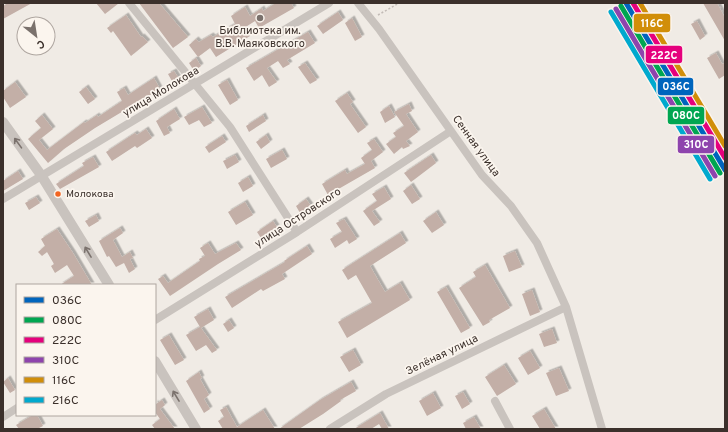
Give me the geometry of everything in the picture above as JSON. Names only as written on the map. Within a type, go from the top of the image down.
[{"type":"street","points":[[129,3],[230,127],[297,232]]},
{"type":"street","name":"улица Молокова","points":[[3,199],[41,175],[195,85],[329,3]]},
{"type":"street","name":"Сенная улица","points":[[358,3],[379,29],[482,175],[511,206],[537,243],[566,307],[602,429]]},
{"type":"street","points":[[3,122],[41,175],[107,284]]},
{"type":"street","name":"улица Островского","points":[[156,319],[297,232],[451,131]]},
{"type":"street","name":"Зелёная улица","points":[[330,429],[386,394],[566,307]]},
{"type":"street","points":[[156,363],[196,429]]},
{"type":"street","points":[[495,401],[510,429]]},
{"type":"street","points":[[3,417],[16,409]]},
{"type":"path","points":[[374,17],[399,3]]},
{"type":"path","points":[[718,3],[725,15]]},
{"type":"building","points":[[8,3],[32,3],[3,19],[3,6]]},
{"type":"building","points":[[96,3],[119,3],[105,14]]},
{"type":"building","points":[[139,3],[159,3],[188,37],[173,48]]},
{"type":"building","points":[[276,3],[291,3],[294,8],[259,28],[255,21],[244,28],[250,36],[216,57],[210,48],[198,57],[189,45],[196,39],[199,42],[211,35],[213,37],[235,24],[231,16],[245,7],[250,16],[262,8],[263,11]]},
{"type":"building","points":[[703,3],[717,3],[725,18],[725,41]]},
{"type":"building","points":[[338,12],[343,20],[323,34],[317,26]]},
{"type":"building","points":[[126,15],[141,37],[142,36],[148,42],[131,56],[113,31],[111,33],[107,28]]},
{"type":"building","points":[[352,18],[362,37],[355,41],[345,23]]},
{"type":"building","points":[[697,21],[705,36],[700,40],[691,24]]},
{"type":"building","points":[[308,32],[315,43],[287,60],[290,64],[283,68],[278,61],[267,68],[277,82],[269,87],[262,75],[254,81],[246,68]]},
{"type":"building","points":[[716,53],[722,64],[725,63],[725,75],[719,79],[707,58]]},
{"type":"building","points":[[196,58],[201,66],[194,71],[189,63]]},
{"type":"building","points":[[305,63],[317,80],[310,84],[298,67]]},
{"type":"building","points":[[174,71],[179,79],[173,83],[168,74]]},
{"type":"building","points":[[154,78],[160,89],[95,128],[64,149],[48,163],[28,139],[41,128],[35,121],[42,115],[53,129],[39,140],[47,150],[84,122],[85,123],[97,115],[98,117],[122,101],[117,92],[124,88],[128,95]]},
{"type":"building","points":[[227,80],[238,100],[230,105],[218,85]]},
{"type":"building","points":[[15,82],[26,97],[10,108],[3,97],[3,91]]},
{"type":"building","points":[[86,87],[95,99],[88,104],[79,92]]},
{"type":"building","points":[[347,93],[353,102],[350,104],[366,127],[358,133],[335,101]]},
{"type":"building","points":[[409,104],[412,111],[406,114],[418,132],[406,141],[410,146],[403,149],[402,147],[394,154],[386,144],[396,137],[393,133],[404,126],[394,112]]},
{"type":"building","points":[[389,106],[395,117],[385,123],[380,112]]},
{"type":"building","points":[[202,107],[212,123],[204,127],[199,120],[189,125],[184,117]]},
{"type":"building","points":[[174,109],[180,119],[167,127],[170,133],[164,136],[156,121]]},
{"type":"building","points":[[263,115],[266,121],[249,132],[246,126]]},
{"type":"building","points":[[146,129],[152,138],[137,148],[135,146],[112,161],[106,152],[135,133],[137,135]]},
{"type":"building","points":[[266,135],[270,142],[261,149],[256,142]]},
{"type":"building","points":[[222,136],[226,142],[209,153],[205,147]]},
{"type":"building","points":[[374,139],[383,152],[371,161],[375,168],[328,195],[322,184],[345,170],[347,174],[365,164],[361,158],[372,150],[367,143]]},
{"type":"building","points":[[282,150],[287,159],[271,168],[266,159]]},
{"type":"building","points":[[235,155],[239,162],[227,169],[223,161]]},
{"type":"building","points":[[431,155],[436,163],[411,182],[404,173]]},
{"type":"building","points":[[93,157],[99,167],[60,189],[56,184],[84,166],[82,163]]},
{"type":"building","points":[[18,171],[23,179],[3,191],[3,181]]},
{"type":"building","points":[[248,177],[253,186],[243,192],[238,183]]},
{"type":"building","points":[[411,185],[420,199],[412,204],[403,191]]},
{"type":"building","points":[[384,187],[391,199],[372,211],[380,222],[374,226],[363,211],[377,201],[372,194]]},
{"type":"building","points":[[36,197],[40,203],[29,210],[25,203]]},
{"type":"building","points":[[306,199],[311,206],[300,213],[296,206]]},
{"type":"building","points":[[245,202],[253,215],[236,225],[228,212]]},
{"type":"building","points":[[436,212],[444,225],[432,233],[423,221]]},
{"type":"building","points":[[96,215],[99,221],[89,227],[85,221]]},
{"type":"building","points":[[344,219],[357,239],[349,244],[347,240],[335,248],[330,239],[342,232],[336,223]]},
{"type":"building","points":[[273,221],[277,227],[261,238],[257,232]]},
{"type":"building","points":[[120,228],[123,233],[113,240],[122,257],[130,252],[133,258],[130,259],[135,269],[129,273],[124,263],[116,267],[109,256],[107,257],[99,241]]},
{"type":"building","points":[[57,229],[91,284],[62,284],[74,276],[67,265],[55,273],[51,266],[54,264],[47,252],[42,256],[38,252],[45,246],[41,239]]},
{"type":"building","points":[[400,233],[406,243],[370,266],[385,292],[400,283],[410,300],[347,338],[338,322],[372,303],[356,275],[348,280],[342,270]]},
{"type":"building","points":[[208,243],[215,254],[236,243],[241,250],[170,296],[158,279],[163,276],[168,283],[200,261],[199,259],[205,256],[200,248]]},
{"type":"building","points":[[307,246],[312,254],[282,274],[285,279],[263,291],[261,289],[232,308],[225,297],[285,262],[284,261]]},
{"type":"building","points":[[515,251],[522,267],[509,272],[503,256]]},
{"type":"building","points":[[485,265],[510,308],[489,320],[490,322],[483,326],[459,288],[476,277],[473,272]]},
{"type":"building","points":[[446,287],[470,328],[461,333],[437,292]]},
{"type":"building","points":[[532,290],[540,312],[530,316],[522,294]]},
{"type":"building","points":[[208,309],[214,320],[201,328],[217,350],[212,353],[206,345],[196,351],[186,335],[200,327],[194,317]]},
{"type":"building","points":[[229,320],[234,328],[228,332],[223,324]]},
{"type":"building","points":[[552,329],[557,343],[544,347],[539,334]]},
{"type":"building","points":[[169,335],[184,360],[175,365],[160,340]]},
{"type":"building","points":[[353,350],[361,365],[349,372],[340,357]]},
{"type":"building","points":[[530,351],[540,368],[528,375],[518,358]]},
{"type":"building","points":[[504,365],[516,384],[497,396],[485,377]]},
{"type":"building","points":[[559,368],[569,391],[556,396],[546,373]]},
{"type":"building","points":[[199,372],[202,378],[200,379],[209,395],[204,399],[210,409],[204,413],[186,381]]},
{"type":"building","points":[[8,378],[15,390],[10,393],[3,382]]},
{"type":"building","points":[[351,382],[356,391],[340,400],[341,401],[323,414],[299,429],[279,429],[320,400]]},
{"type":"building","points":[[463,392],[470,404],[462,409],[455,396]]},
{"type":"building","points":[[433,393],[441,408],[427,416],[419,401]]},
{"type":"building","points":[[162,400],[165,405],[160,409],[175,429],[155,429],[152,425],[160,419],[156,413],[156,404]]},
{"type":"building","points":[[226,407],[237,427],[263,410],[275,429],[223,429],[218,421],[224,417],[220,410]]},
{"type":"building","points":[[544,409],[556,429],[540,429],[532,416]]},
{"type":"building","points":[[380,413],[389,429],[382,429],[379,424],[371,429],[354,429]]},
{"type":"building","points":[[31,416],[38,416],[43,426],[37,429],[19,429],[16,425]]},
{"type":"building","points":[[474,417],[481,429],[466,429],[463,423]]},
{"type":"transit line","name":"036С","points":[[626,3],[725,170]]},
{"type":"transit line","name":"222С","points":[[633,3],[725,158]]},
{"type":"transit line","name":"116С","points":[[640,3],[725,146]]},
{"type":"transit line","name":"080С","points":[[621,6],[720,173]]},
{"type":"transit line","name":"310С","points":[[616,9],[715,176]]},
{"type":"transit line","name":"216С","points":[[611,12],[710,179]]},
{"type":"place","name":"Библиотека им. В.В. Маяковского","points":[[260,18]]},
{"type":"place","name":"Молокова","points":[[58,194]]}]
